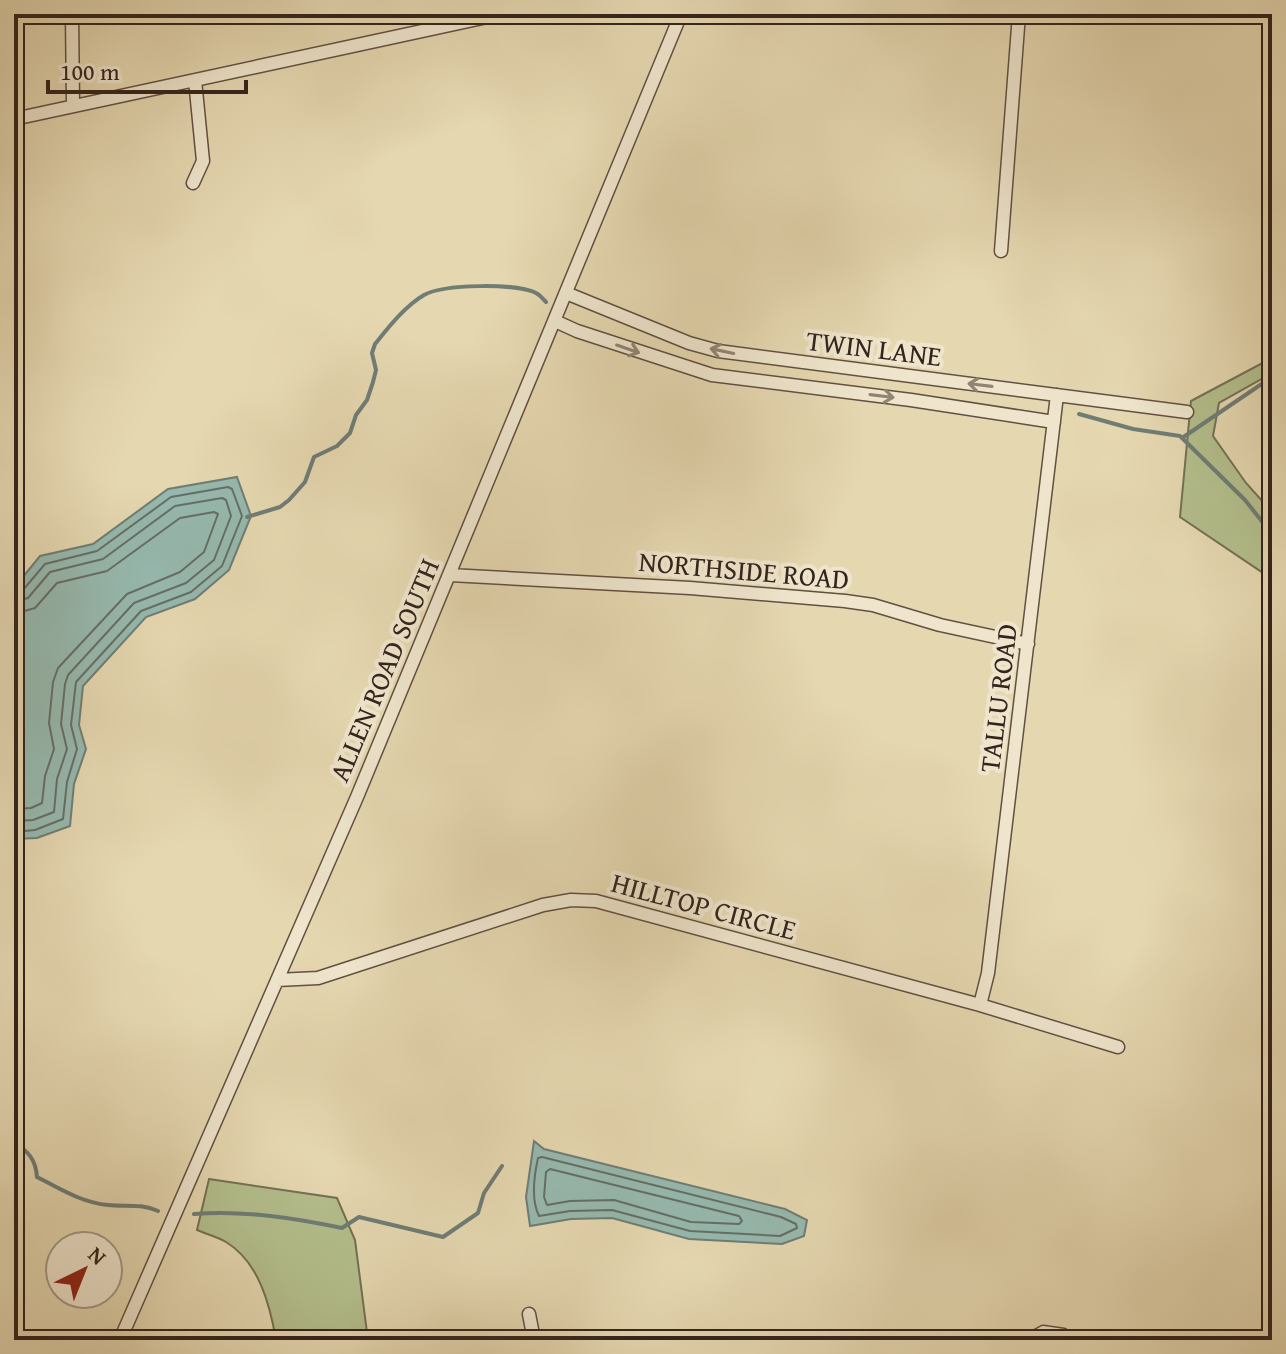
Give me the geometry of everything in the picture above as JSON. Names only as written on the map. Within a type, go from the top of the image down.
[{"type":"street","points":[[72,14],[73,105]]},
{"type":"street","points":[[14,119],[501,14]]},
{"type":"street","name":"ALLEN ROAD SOUTH","points":[[120,1340],[450,575],[681,14]]},
{"type":"street","points":[[1001,251],[1019,14]]},
{"type":"street","points":[[193,183],[203,161],[195,80]]},
{"type":"street","name":"TWIN LANE","points":[[566,293],[689,343],[718,351],[1187,412]]},
{"type":"street","name":"TWIN LANE","points":[[555,321],[712,375],[1054,422]]},
{"type":"street","name":"TALLU ROAD","points":[[980,1005],[988,973],[1057,395]]},
{"type":"street","name":"NORTHSIDE ROAD","points":[[450,575],[690,588],[845,601],[873,605],[940,625],[1028,644]]},
{"type":"street","name":"HILLTOP CIRCLE","points":[[277,980],[318,978],[543,905],[571,900],[596,901],[980,1005],[1118,1047]]},
{"type":"street","points":[[529,1314],[534,1340]]},
{"type":"lane","points":[[1272,800],[1272,809]]},
{"type":"lane","points":[[1023,1340],[1043,1329],[1064,1332],[1071,1340]]},
{"type":"green space","points":[[1272,358],[1272,373],[1219,403],[1213,436],[1246,483],[1272,512],[1272,579],[1180,517],[1191,401]]},
{"type":"green space","points":[[209,1179],[337,1198],[355,1240],[368,1340],[276,1340],[261,1285],[247,1261],[226,1242],[197,1230]]},
{"type":"water","points":[[237,477],[251,516],[229,570],[195,599],[146,617],[83,686],[79,725],[86,749],[74,784],[70,826],[37,838],[14,839],[14,588],[40,556],[93,544],[168,489]]},
{"type":"water","points":[[534,1141],[544,1149],[785,1209],[807,1220],[804,1236],[782,1244],[689,1239],[612,1218],[571,1219],[530,1226],[526,1197]]},
{"type":"waterway","points":[[247,517],[280,507],[289,500],[305,482],[314,457],[337,446],[350,433],[373,382],[376,370],[372,353],[375,344],[417,300],[433,291],[497,286],[527,290],[546,302]]},
{"type":"waterway","points":[[1182,438],[1272,377]]},
{"type":"waterway","points":[[1079,414],[1133,429],[1180,436],[1245,500],[1272,534]]},
{"type":"waterway","points":[[14,1144],[31,1157],[37,1177],[72,1195],[99,1204],[139,1206],[158,1211]]},
{"type":"waterway","points":[[194,1214],[268,1216],[342,1228],[359,1217],[443,1237],[478,1213],[484,1193],[502,1166]]}]
